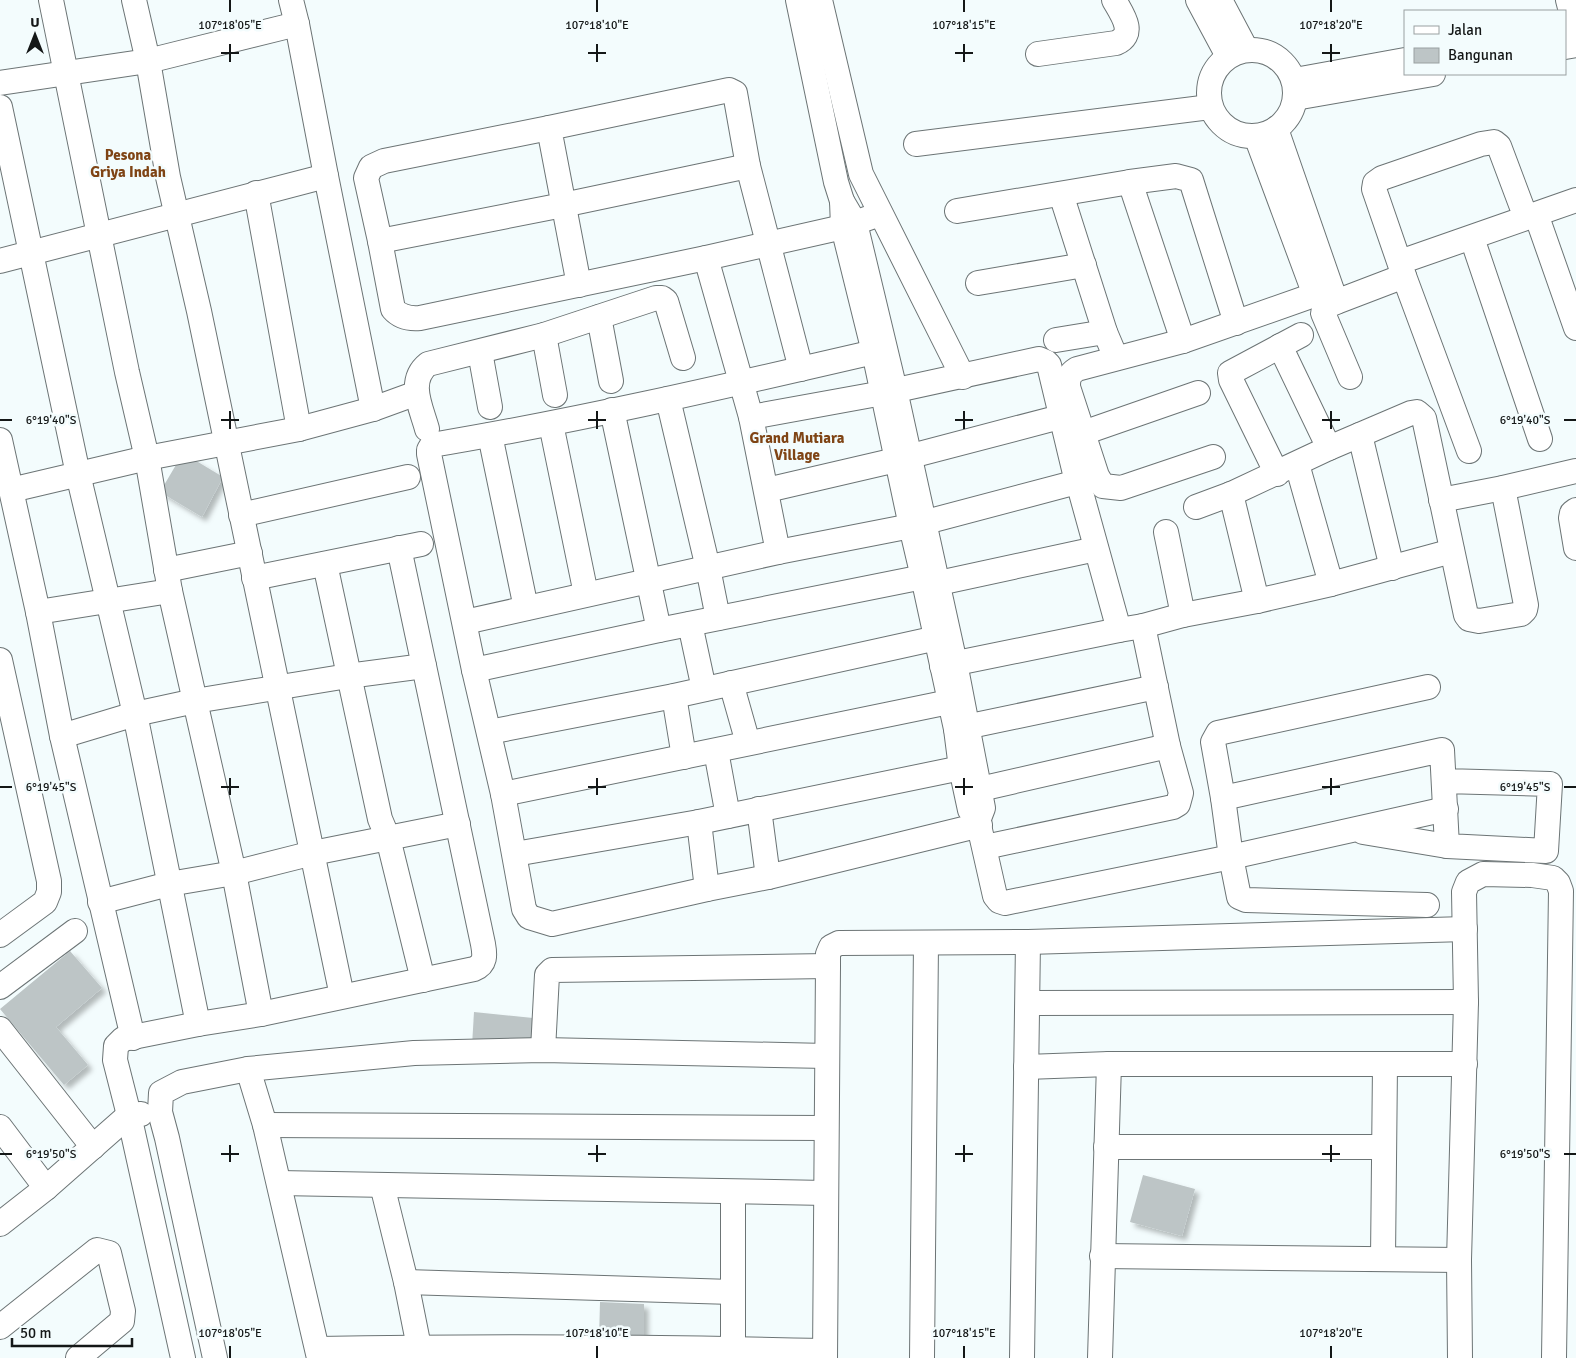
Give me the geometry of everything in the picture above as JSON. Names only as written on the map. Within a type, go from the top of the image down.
[{"type":"street","points":[[51,0],[98,236],[147,458],[168,580],[234,873],[261,1014]]},
{"type":"street","points":[[134,0],[148,62],[168,177],[199,311],[342,996]]},
{"type":"street","points":[[291,0],[298,24],[372,409]]},
{"type":"street","points":[[798,0],[839,191],[889,392],[917,524],[936,638],[948,665],[949,702],[961,727],[961,768],[972,791]]},
{"type":"street","points":[[820,0],[861,174],[964,377]]},
{"type":"street","points":[[1038,54],[1116,44],[1121,41],[1126,36],[1127,28],[1125,20],[1114,0]]},
{"type":"street","points":[[1198,0],[1237,52]]},
{"type":"street","points":[[1220,0],[1237,52]]},
{"type":"street","points":[[1566,43],[1572,22]]},
{"type":"street","points":[[0,83],[148,62],[298,24]]},
{"type":"street","points":[[1265,51],[1282,60],[1295,89],[1290,114],[1266,133],[1242,135],[1228,129],[1217,120],[1210,107],[1208,88],[1214,70],[1237,52],[1265,51]]},
{"type":"street","points":[[1295,89],[1404,60]]},
{"type":"street","points":[[1295,89],[1424,75]]},
{"type":"street","points":[[801,369],[768,244],[748,166],[735,93],[729,90],[384,161],[371,167],[366,178],[393,309],[397,314],[412,318],[420,318],[706,258],[768,244],[849,225],[880,214]]},
{"type":"street","points":[[0,107],[78,474],[135,714],[198,1024]]},
{"type":"street","points":[[916,144],[1210,107]]},
{"type":"street","points":[[549,128],[562,205],[579,285]]},
{"type":"street","points":[[1266,133],[1327,295],[1323,313],[1350,377]]},
{"type":"street","points":[[1468,450],[1402,269],[1374,188],[1375,183],[1382,178],[1481,144],[1494,142],[1499,146],[1531,216],[1576,328]]},
{"type":"street","points":[[380,241],[748,166]]},
{"type":"street","points":[[839,191],[861,174]]},
{"type":"street","points":[[0,261],[326,176]]},
{"type":"street","points":[[957,211],[1130,182],[1176,176],[1191,180],[1236,323]]},
{"type":"street","points":[[1130,182],[1183,341]]},
{"type":"street","points":[[256,193],[299,429]]},
{"type":"street","points":[[1061,194],[1105,332],[1116,358]]},
{"type":"street","points":[[1213,457],[1121,488],[1103,486],[1068,387],[1068,378],[1077,369],[1183,341],[1402,269],[1472,238],[1576,200]]},
{"type":"street","points":[[849,225],[874,352],[889,392]]},
{"type":"street","points":[[1472,238],[1540,440]]},
{"type":"street","points":[[706,258],[751,417],[778,552]]},
{"type":"street","points":[[978,282],[1084,265]]},
{"type":"street","points":[[427,429],[417,393],[417,379],[421,369],[428,364],[544,335],[656,298],[666,300],[683,358]]},
{"type":"street","points":[[599,317],[612,381]]},
{"type":"street","points":[[1056,340],[1105,332]]},
{"type":"street","points":[[544,335],[555,394]]},
{"type":"street","points":[[1301,335],[1233,371],[1230,377],[1287,469],[1331,584]]},
{"type":"street","points":[[1280,346],[1329,448]]},
{"type":"street","points":[[480,352],[490,407]]},
{"type":"street","points":[[874,352],[552,424],[432,445],[429,450],[474,670],[515,854],[524,909],[529,917],[552,924],[981,831],[1173,807],[1178,804],[1181,793],[1168,746],[1143,626]]},
{"type":"street","points":[[751,417],[889,392],[1042,359],[1049,365],[1077,482],[1119,630]]},
{"type":"street","points":[[11,490],[147,458],[299,429],[372,409],[417,393]]},
{"type":"street","points":[[1083,433],[1198,393]]},
{"type":"street","points":[[668,399],[718,618]]},
{"type":"street","points":[[612,410],[659,630]]},
{"type":"street","points":[[1196,507],[1231,494],[1329,448],[1417,412],[1424,418],[1466,615],[1469,619],[1479,621],[1521,614],[1525,610],[1526,605],[1503,488]]},
{"type":"street","points":[[767,490],[902,458],[1060,417]]},
{"type":"street","points":[[552,424],[586,594]]},
{"type":"street","points":[[490,435],[526,608]]},
{"type":"street","points":[[1360,435],[1392,568]]},
{"type":"street","points":[[0,440],[38,612],[62,736],[132,1038]]},
{"type":"street","points":[[1441,500],[1576,471]]},
{"type":"street","points":[[241,515],[408,478]]},
{"type":"street","points":[[465,622],[778,552],[917,524],[1077,482]]},
{"type":"street","points":[[1231,494],[1257,601]]},
{"type":"street","points":[[1576,510],[1572,513],[1571,518],[1576,548]]},
{"type":"street","points":[[1166,532],[1183,615]]},
{"type":"street","points":[[183,1358],[115,1060],[116,1046],[123,1039],[261,1014],[474,968],[483,962],[485,956],[424,666],[410,546],[254,578]]},
{"type":"street","points":[[474,670],[718,618],[928,582],[1096,549]]},
{"type":"street","points":[[948,665],[1257,601],[1331,584],[1452,551]]},
{"type":"street","points":[[38,612],[109,601],[250,553]]},
{"type":"street","points":[[326,564],[348,676],[380,819],[388,838],[423,980]]},
{"type":"street","points":[[928,582],[961,727],[972,791],[970,810],[981,831],[999,902],[1005,903],[1231,857],[1446,809]]},
{"type":"street","points":[[690,624],[704,689]]},
{"type":"street","points":[[489,732],[674,696],[936,638]]},
{"type":"street","points":[[0,660],[48,881],[48,892],[44,902],[0,935]]},
{"type":"street","points":[[62,736],[135,714],[196,702],[348,676],[424,666]]},
{"type":"street","points":[[731,683],[748,743]]},
{"type":"street","points":[[961,727],[1156,687]]},
{"type":"street","points":[[1427,905],[1246,900],[1239,898],[1213,742],[1218,734],[1428,687]]},
{"type":"street","points":[[674,696],[684,757]]},
{"type":"street","points":[[502,794],[949,702]]},
{"type":"street","points":[[972,791],[1168,746]]},
{"type":"street","points":[[1223,798],[1442,750],[1447,846]]},
{"type":"street","points":[[716,751],[728,816]]},
{"type":"street","points":[[515,854],[699,822],[961,768]]},
{"type":"street","points":[[1352,830],[1447,846],[1546,851],[1550,784],[1444,781]]},
{"type":"street","points":[[759,809],[768,877]]},
{"type":"street","points":[[699,822],[707,889]]},
{"type":"street","points":[[100,902],[169,884],[234,873],[312,853],[458,824]]},
{"type":"street","points":[[1460,1358],[1459,1260],[1466,1002],[1464,892],[1468,882],[1482,874],[1532,875],[1553,878],[1561,891],[1554,1358]]},
{"type":"street","points":[[248,1069],[266,1125],[318,1353],[419,1347],[733,1349],[825,1354],[828,954],[831,947],[839,943],[1028,942],[1465,929]]},
{"type":"street","points":[[0,987],[75,931]]},
{"type":"street","points":[[1022,1358],[1028,942]]},
{"type":"street","points":[[922,1358],[926,943]]},
{"type":"street","points":[[543,1050],[548,975],[552,970],[828,966]]},
{"type":"street","points":[[1028,1003],[1466,1002]]},
{"type":"street","points":[[0,1029],[93,1147]]},
{"type":"street","points":[[215,1358],[168,1138],[160,1112],[161,1093],[182,1082],[248,1069],[414,1053],[543,1050],[827,1056]]},
{"type":"street","points":[[1026,1067],[1109,1064],[1464,1064]]},
{"type":"street","points":[[1100,1358],[1109,1064]]},
{"type":"street","points":[[1383,1258],[1385,1065]]},
{"type":"street","points":[[0,1224],[46,1188],[129,1115],[160,1112]]},
{"type":"street","points":[[266,1125],[826,1128]]},
{"type":"street","points":[[0,1127],[46,1188]]},
{"type":"street","points":[[1106,1147],[1384,1147]]},
{"type":"street","points":[[280,1183],[826,1193]]},
{"type":"street","points":[[382,1185],[406,1282],[419,1347]]},
{"type":"street","points":[[733,1192],[733,1349]]},
{"type":"street","points":[[0,1326],[97,1250],[108,1253],[123,1311],[122,1321],[78,1358]]},
{"type":"street","points":[[1102,1256],[1459,1260]]},
{"type":"street","points":[[406,1282],[732,1292]]},
{"type":"building","points":[[183,453],[223,477],[202,517],[160,492]]},
{"type":"building","points":[[70,951],[102,988],[56,1027],[88,1065],[64,1085],[0,1009]]},
{"type":"building","points":[[474,1012],[533,1018],[534,1046],[472,1046]]},
{"type":"building","points":[[1143,1175],[1195,1189],[1182,1236],[1130,1222]]},
{"type":"building","points":[[600,1302],[644,1304],[644,1341],[599,1340]]},
{"type":"district","name":"Pesona Griya Indah","points":[[128,164]]},
{"type":"district","name":"Grand Mutiara Village","points":[[797,446]]}]
